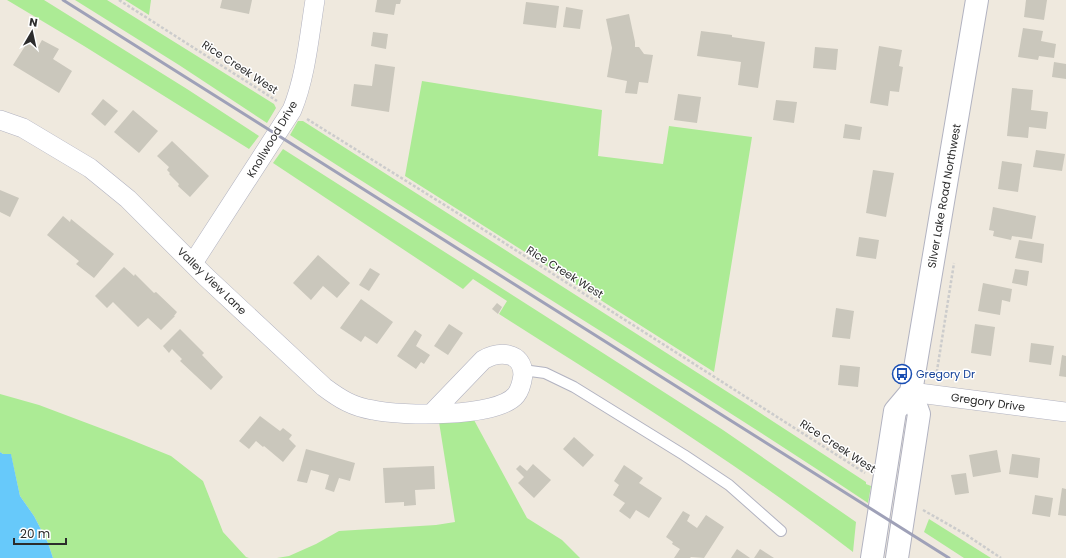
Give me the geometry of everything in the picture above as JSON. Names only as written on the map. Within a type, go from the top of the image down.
[{"type":"main road","name":"Silver Lake Road Northwest","points":[[897,558],[919,414],[911,392],[977,0]]},
{"type":"main road","points":[[872,558],[895,411],[911,392]]},
{"type":"street","name":"Knollwood Drive","points":[[193,263],[292,110],[300,89],[315,0]]},
{"type":"street","name":"Valley View Lane","points":[[0,120],[23,128],[90,168],[128,199],[193,263],[204,276],[340,400],[372,410],[395,413],[474,412],[502,405],[516,396],[523,379],[523,370]]},
{"type":"street","points":[[432,413],[483,360],[488,357],[503,354],[516,358],[521,363],[523,370]]},
{"type":"street","name":"Gregory Drive","points":[[911,392],[1066,412]]},
{"type":"lane","points":[[523,370],[545,373],[574,387],[677,450],[729,485],[781,531]]},
{"type":"path","name":"Rice Creek West","points":[[119,0],[662,343],[867,474],[883,486]]},
{"type":"path","points":[[933,395],[955,260]]},
{"type":"path","points":[[906,501],[965,534],[1001,558]]},
{"type":"green space","points":[[7,0],[44,0],[187,89],[259,136],[249,149]]},
{"type":"green space","points":[[75,0],[107,0],[274,104],[276,108],[267,123],[179,65]]},
{"type":"green space","points":[[125,0],[151,0],[149,15]]},
{"type":"green space","points":[[422,81],[602,110],[598,156],[663,164],[669,126],[752,137],[714,372],[405,176]]},
{"type":"green space","points":[[298,121],[303,121],[866,482],[866,484],[871,486],[868,503],[725,409],[290,135]]},
{"type":"green space","points":[[283,149],[723,430],[856,522],[853,552],[767,489],[679,429],[499,314],[507,301],[473,279],[463,289],[273,163]]},
{"type":"green space","points":[[0,394],[39,405],[171,456],[203,481],[223,532],[246,557],[249,558],[53,558],[48,543],[34,516],[20,496],[11,455],[0,452]]},
{"type":"green space","points":[[474,420],[527,518],[562,540],[580,558],[277,558],[289,556],[316,544],[339,531],[436,525],[455,522],[439,422]]},
{"type":"green space","points":[[929,519],[991,558],[964,558],[924,532]]},
{"type":"water","points":[[0,452],[3,454],[11,454],[20,496],[34,516],[48,543],[53,558],[0,558]]},
{"type":"building","points":[[222,0],[252,0],[249,14],[220,8]]},
{"type":"building","points":[[377,0],[401,0],[400,4],[396,4],[394,15],[375,12]]},
{"type":"building","points":[[1026,0],[1047,0],[1044,20],[1024,17]]},
{"type":"building","points":[[526,2],[559,6],[556,28],[523,24]]},
{"type":"building","points":[[566,7],[583,10],[580,29],[563,27]]},
{"type":"building","points":[[629,14],[635,47],[639,47],[644,54],[653,55],[648,83],[639,82],[637,94],[625,93],[627,81],[607,77],[612,48],[606,19]]},
{"type":"building","points":[[1023,28],[1043,31],[1041,41],[1056,44],[1054,58],[1039,56],[1038,60],[1018,57]]},
{"type":"building","points":[[701,31],[732,35],[732,37],[765,42],[758,88],[738,85],[741,62],[697,56]]},
{"type":"building","points":[[373,32],[388,34],[386,49],[371,46]]},
{"type":"building","points":[[42,40],[59,49],[53,59],[72,71],[59,93],[13,65],[27,43],[37,49]]},
{"type":"building","points":[[879,46],[902,50],[899,66],[903,67],[899,92],[890,91],[888,106],[870,103]]},
{"type":"building","points":[[815,47],[838,49],[836,70],[813,68]]},
{"type":"building","points":[[1054,62],[1066,64],[1066,79],[1052,77]]},
{"type":"building","points":[[375,64],[395,67],[389,112],[351,106],[354,84],[372,86]]},
{"type":"building","points":[[1012,88],[1033,90],[1031,110],[1048,112],[1046,129],[1029,127],[1028,138],[1007,136]]},
{"type":"building","points":[[678,94],[701,97],[697,123],[674,120]]},
{"type":"building","points":[[103,99],[118,111],[105,126],[91,114]]},
{"type":"building","points":[[776,100],[797,102],[794,123],[773,120]]},
{"type":"building","points":[[133,110],[158,131],[139,153],[114,132]]},
{"type":"building","points":[[845,124],[862,127],[860,140],[843,138]]},
{"type":"building","points":[[172,141],[209,176],[190,197],[178,186],[179,184],[169,174],[170,173],[167,170],[169,167],[157,156]]},
{"type":"building","points":[[1036,150],[1065,154],[1062,171],[1033,167]]},
{"type":"building","points":[[1002,161],[1022,164],[1018,192],[998,189]]},
{"type":"building","points":[[873,170],[894,173],[886,217],[866,213]]},
{"type":"building","points":[[0,190],[19,198],[10,217],[0,212]]},
{"type":"building","points":[[993,207],[1036,216],[1032,239],[1012,236],[1011,240],[993,236],[994,231],[989,230]]},
{"type":"building","points":[[63,216],[70,222],[71,219],[114,254],[94,278],[76,264],[79,261],[47,235]]},
{"type":"building","points":[[859,237],[879,240],[876,259],[856,256]]},
{"type":"building","points":[[1019,240],[1044,244],[1042,263],[1015,258]]},
{"type":"building","points":[[318,255],[350,283],[337,298],[323,286],[311,300],[293,283]]},
{"type":"building","points":[[124,267],[134,276],[135,274],[154,293],[156,292],[177,312],[161,330],[148,318],[138,327],[113,302],[107,308],[95,296]]},
{"type":"building","points":[[370,268],[380,274],[369,291],[359,285]]},
{"type":"building","points":[[1015,269],[1029,271],[1027,286],[1012,283]]},
{"type":"building","points":[[983,283],[1012,289],[1010,302],[1002,300],[1000,315],[978,311]]},
{"type":"building","points":[[361,299],[393,322],[377,344],[365,336],[361,342],[340,328]]},
{"type":"building","points":[[497,303],[502,307],[498,314],[492,309]]},
{"type":"building","points":[[836,308],[854,311],[850,339],[832,337]]},
{"type":"building","points":[[449,324],[463,333],[448,355],[434,346]]},
{"type":"building","points":[[975,324],[995,327],[991,356],[971,353]]},
{"type":"building","points":[[180,329],[204,353],[202,355],[223,377],[211,390],[180,361],[182,359],[172,349],[169,353],[163,346]]},
{"type":"building","points":[[415,330],[422,335],[416,346],[430,355],[424,364],[421,362],[416,369],[397,356]]},
{"type":"building","points":[[1031,343],[1054,346],[1051,365],[1029,362]]},
{"type":"building","points":[[1062,355],[1066,356],[1066,377],[1059,376]]},
{"type":"building","points":[[840,365],[860,367],[858,387],[838,385]]},
{"type":"building","points":[[260,416],[280,431],[283,428],[292,435],[289,439],[296,446],[283,462],[256,441],[249,449],[239,441]]},
{"type":"building","points":[[574,437],[594,455],[583,467],[563,449]]},
{"type":"building","points":[[306,449],[355,463],[350,481],[339,478],[334,492],[325,489],[329,475],[311,470],[307,483],[297,481]]},
{"type":"building","points":[[997,450],[1001,472],[973,477],[969,455]]},
{"type":"building","points":[[1012,454],[1040,458],[1038,478],[1009,474]]},
{"type":"building","points":[[533,464],[551,480],[534,498],[518,483],[524,477],[516,469],[520,465],[527,471]]},
{"type":"building","points":[[624,465],[643,478],[639,483],[662,498],[649,518],[636,510],[630,519],[619,511],[625,503],[613,495],[619,485],[614,481]]},
{"type":"building","points":[[434,466],[435,489],[415,490],[416,505],[404,506],[404,502],[385,503],[383,468]]},
{"type":"building","points":[[966,473],[969,493],[955,495],[951,475]]},
{"type":"building","points":[[1062,488],[1066,489],[1066,516],[1058,515]]},
{"type":"building","points":[[1035,495],[1053,498],[1050,517],[1032,514]]},
{"type":"building","points":[[683,511],[690,515],[687,521],[697,528],[706,515],[724,527],[704,558],[674,558],[680,549],[672,544],[673,542],[666,537]]},
{"type":"building","points":[[737,549],[750,558],[731,558]]},
{"type":"building","points":[[760,549],[774,558],[754,558]]},
{"type":"railway","points":[[63,0],[949,558]]},
{"type":"place","name":"Gregory Dr","points":[[902,374]]}]
